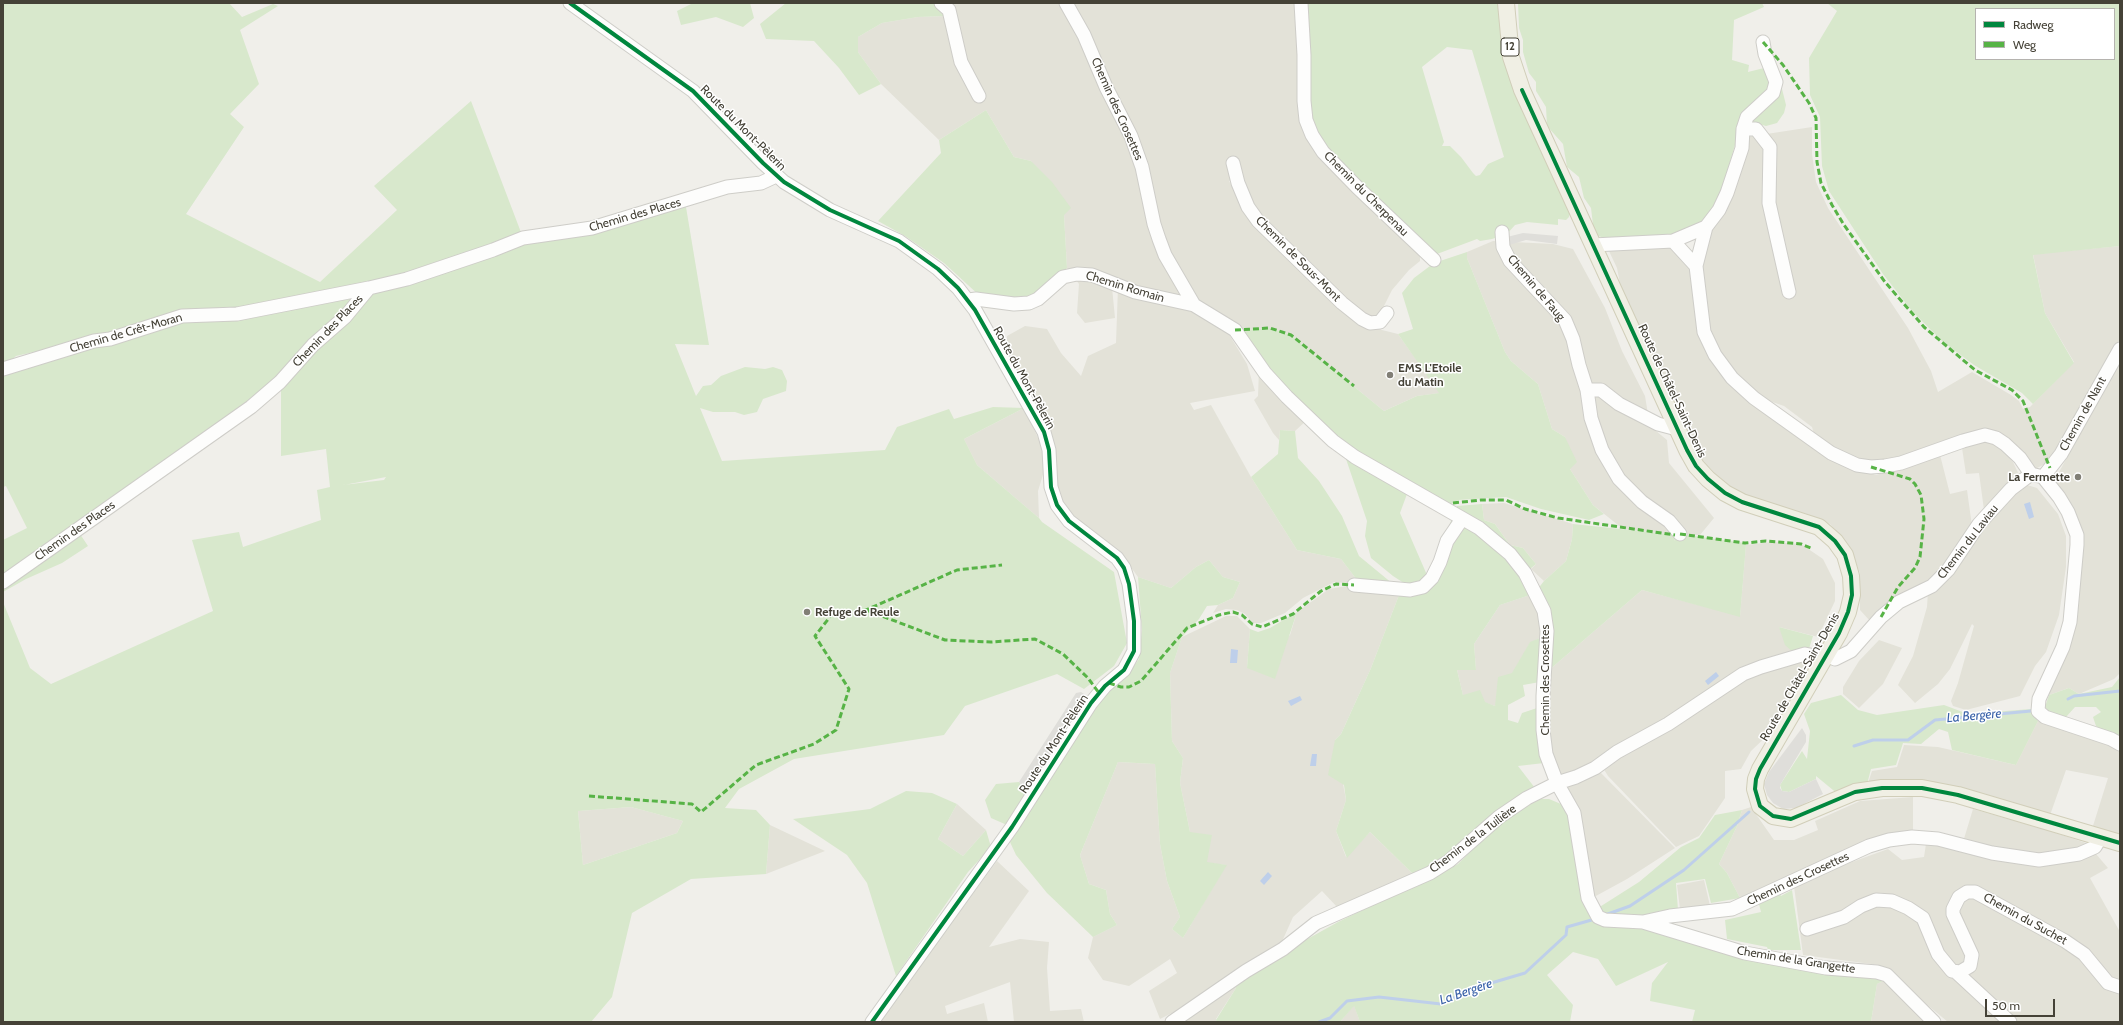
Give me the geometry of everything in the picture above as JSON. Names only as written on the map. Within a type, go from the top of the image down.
[{"type":"main road","name":"Route de Châtel-Saint-Denis","points":[[1506,3],[1509,44],[1514,68],[1522,90],[1677,429],[1696,466],[1708,479],[1725,493],[1742,502],[1763,511],[1801,520],[1819,527],[1835,541],[1845,555],[1852,576],[1852,595],[1848,612],[1824,658],[1774,743],[1756,779],[1756,797],[1760,806],[1768,813],[1781,818],[1791,818],[1855,792],[1882,788],[1922,788],[1958,795],[2120,843]]},
{"type":"street","name":"Route du Mont-Pèlerin","points":[[570,3],[693,91],[776,176],[800,194],[830,210],[883,233],[904,244],[946,276],[969,300],[1007,364],[1044,432],[1049,450],[1051,486],[1057,505],[1069,520],[1107,548],[1122,563],[1129,584],[1134,621],[1134,651],[1124,670],[1105,686],[1091,703],[1012,827],[872,1022]]},
{"type":"street","points":[[941,3],[949,10],[961,62],[979,96]]},
{"type":"street","name":"Chemin des Crosettes","points":[[1066,3],[1084,35],[1106,87],[1131,136],[1142,167],[1154,224],[1159,239],[1165,255],[1194,305],[1235,330],[1265,373],[1287,397],[1333,441],[1355,457],[1479,528],[1510,554],[1524,573],[1544,611],[1547,643],[1543,730],[1546,754],[1557,783],[1574,813],[1588,898],[1598,917],[1606,920],[1643,922],[1670,916],[1732,909],[1869,846],[1889,840],[1912,838],[1938,839],[1992,853],[2039,860],[2079,854],[2095,847],[2101,837]]},
{"type":"street","name":"Chemin du Cherpenau","points":[[1301,3],[1304,55],[1304,101],[1306,120],[1312,135],[1322,152],[1434,260]]},
{"type":"street","points":[[1763,42],[1764,54],[1776,82],[1774,93],[1754,109],[1747,117],[1743,129],[1742,148],[1727,193],[1719,210],[1706,227],[1696,266],[1704,332],[1715,355],[1732,378],[1754,398],[1831,453],[1857,465],[1871,467],[1901,463],[1963,441],[1985,435],[1996,438],[2020,458],[2068,512],[2076,536],[2078,555],[2070,622],[2063,647],[2039,699],[2038,711],[2045,717],[2111,739],[2120,744]]},
{"type":"street","points":[[1743,129],[1756,129],[1770,147],[1769,203],[1789,292]]},
{"type":"street","name":"Chemin de Sous-Mont","points":[[1233,163],[1238,183],[1248,207],[1258,221],[1336,297],[1362,319],[1370,323],[1380,322],[1387,313]]},
{"type":"street","name":"Chemin des Places","points":[[3,582],[251,407],[280,382],[313,345],[345,317],[369,288],[408,279],[493,250],[523,238],[592,228],[728,187],[761,183],[776,176]]},
{"type":"street","points":[[1593,245],[1673,241],[1706,227]]},
{"type":"street","name":"Chemin de Faug","points":[[1502,232],[1503,247],[1510,261],[1565,320],[1574,339],[1579,365],[1587,390],[1591,418],[1602,450],[1619,479],[1642,502],[1669,521],[1680,534]]},
{"type":"street","points":[[1673,241],[1696,266]]},
{"type":"street","name":"Chemin Romain","points":[[969,300],[976,299],[1014,304],[1029,302],[1038,299],[1063,277],[1076,274],[1092,275],[1135,292],[1194,305]]},
{"type":"street","name":"Chemin de Crêt-Moran","points":[[3,369],[94,341],[110,339],[182,316],[237,314],[369,288]]},
{"type":"street","name":"Chemin de Nant","points":[[2037,476],[2061,454],[2120,349]]},
{"type":"street","points":[[1587,390],[1601,390],[1619,404],[1658,424],[1677,429]]},
{"type":"street","name":"Chemin du Laviau","points":[[1824,658],[1835,659],[1851,651],[1880,617],[1899,602],[1932,586],[1948,570],[1979,524],[2011,489],[2037,476]]},
{"type":"street","points":[[1354,585],[1410,590],[1423,587],[1432,578],[1440,562],[1447,541],[1462,519]]},
{"type":"street","name":"Chemin de la Tuilière","points":[[1172,1022],[1246,971],[1283,949],[1316,923],[1335,913],[1410,883],[1430,872],[1449,860],[1499,817],[1527,798],[1557,783],[1576,777],[1594,768],[1618,752],[1668,724],[1743,674],[1805,654],[1824,658]]},
{"type":"street","name":"Chemin du Suchet","points":[[1956,972],[1968,969],[1972,959],[1971,952],[1953,914],[1954,905],[1963,894],[1975,892],[2065,941],[2084,954],[2108,983],[2120,987]]},
{"type":"street","points":[[1807,929],[1844,918],[1861,906],[1876,900],[1892,902],[1908,908],[1923,918],[1938,954],[1952,971],[1956,972],[2010,1022]]},
{"type":"street","name":"Chemin de la Grangette","points":[[1643,922],[1745,953],[1826,968],[1877,972],[1887,975],[1934,1022]]},
{"type":"shaded area","points":[[946,3],[1297,3],[1420,254],[1420,261],[1409,270],[1392,290],[1378,318],[1364,317],[1261,219],[1248,197],[1242,175],[1229,181],[1250,216],[1362,325],[1398,334],[1440,393],[1417,396],[1384,411],[1291,335],[1270,328],[1242,330],[1182,300],[1111,277],[1115,318],[1085,323],[1077,313],[1079,284],[1067,268],[1064,215],[1031,161],[1014,157],[986,110],[939,140],[881,84],[858,52],[858,37],[882,23],[918,17],[947,16]]},
{"type":"shaded area","points":[[1812,127],[1812,154],[1816,182],[1828,208],[1908,328],[1931,371],[1938,392],[1972,372],[2011,395],[2019,401],[2023,409],[2030,407],[2074,362],[2045,313],[2033,254],[2120,246],[2120,339],[2057,451],[2045,464],[2033,470],[2003,436],[1879,462],[1864,461],[1836,451],[1815,437],[1812,427],[1784,406],[1755,396],[1725,361],[1709,334],[1702,269],[1713,224],[1747,137]]},
{"type":"shaded area","points":[[1523,233],[1558,236],[1557,244],[1526,240],[1509,245],[1507,237]]},
{"type":"shaded area","points":[[1493,241],[1553,244],[1573,249],[1605,308],[1622,351],[1645,396],[1650,426],[1667,440],[1669,463],[1714,518],[1700,535],[1675,535],[1623,529],[1593,505],[1570,469],[1565,437],[1552,429],[1538,384],[1511,361],[1505,352],[1467,258],[1467,252]]},
{"type":"shaded area","points":[[1672,248],[1692,270],[1717,366],[1859,469],[1876,475],[1940,455],[1950,494],[1967,490],[1972,526],[1942,570],[1870,621],[1860,610],[1860,573],[1850,549],[1830,524],[1807,514],[1754,500],[1723,484],[1708,469],[1692,447],[1621,289],[1617,268],[1609,251]]},
{"type":"shaded area","points":[[1118,287],[1204,316],[1230,330],[1230,336],[1247,364],[1255,391],[1190,403],[1194,410],[1211,405],[1251,477],[1297,550],[1341,559],[1360,584],[1334,582],[1303,598],[1285,613],[1261,623],[1253,623],[1245,614],[1237,610],[1226,609],[1213,613],[1218,605],[1233,598],[1240,582],[1223,577],[1209,560],[1196,567],[1171,588],[1138,577],[1122,555],[1077,521],[1066,510],[1056,488],[1054,446],[1041,414],[1007,356],[1007,336],[1025,326],[1047,329],[1061,353],[1081,376],[1088,356],[1116,343]]},
{"type":"shaded area","points":[[2120,360],[2120,673],[2114,679],[2079,694],[2069,688],[2049,695],[2048,688],[2081,555],[2057,488],[2056,481],[2058,474]]},
{"type":"shaded area","points":[[1259,369],[1307,420],[1295,431],[1280,430],[1279,440],[1273,433],[1254,400],[1258,396]]},
{"type":"shaded area","points":[[1024,408],[1040,442],[1045,468],[1038,491],[1039,518],[977,465],[964,439]]},
{"type":"shaded area","points":[[1984,440],[1994,442],[2003,450],[2013,462],[2020,477],[1984,510],[1979,473],[1966,474],[1962,448]]},
{"type":"shaded area","points":[[2027,485],[2037,488],[2058,514],[2066,536],[2066,567],[2059,615],[2046,652],[2035,666],[2020,696],[1966,710],[1953,706],[1951,701],[1958,683],[1974,626],[1972,624],[1950,669],[1938,684],[1915,703],[1898,685],[1913,656],[1927,607],[1928,591],[2011,497]]},
{"type":"shaded area","points":[[1504,503],[1573,524],[1572,539],[1566,561],[1544,581],[1531,569],[1536,564],[1523,548],[1510,545],[1495,524],[1484,520],[1482,504]]},
{"type":"shaded area","points":[[1772,542],[1801,544],[1823,559],[1835,583],[1835,601],[1818,637],[1779,627],[1793,652],[1782,654],[1733,674],[1649,732],[1592,765],[1560,778],[1549,749],[1548,671],[1642,590],[1740,616],[1746,545]]},
{"type":"shaded area","points":[[1347,586],[1399,595],[1371,668],[1341,734],[1335,740],[1346,800],[1336,831],[1346,857],[1370,832],[1414,875],[1338,908],[1322,891],[1293,917],[1280,946],[1196,1001],[1160,1019],[1149,991],[1177,973],[1170,959],[1129,986],[1103,980],[1088,958],[1093,937],[1117,925],[1110,914],[1106,890],[1089,884],[1080,855],[1118,762],[1155,764],[1160,844],[1167,881],[1180,917],[1172,929],[1183,938],[1226,865],[1207,863],[1190,832],[1180,783],[1183,758],[1172,741],[1170,673],[1182,637],[1226,616],[1237,616],[1250,629],[1247,668],[1290,635],[1297,612],[1329,589]]},
{"type":"shaded area","points":[[1530,595],[1541,621],[1540,638],[1530,643],[1495,706],[1463,695],[1457,670],[1476,670],[1474,644],[1500,605]]},
{"type":"shaded area","points":[[1879,640],[1902,648],[1883,684],[1859,708],[1843,694],[1843,687],[1859,661]]},
{"type":"shaded area","points":[[1801,657],[1809,664],[1778,713],[1772,731],[1751,751],[1741,769],[1725,771],[1725,798],[1699,836],[1676,847],[1608,776],[1603,768],[1745,678]]},
{"type":"shaded area","points":[[1081,692],[1087,696],[1089,701],[1027,791],[1019,782],[1076,693]]},
{"type":"shaded area","points":[[2038,721],[2109,744],[2120,750],[2120,835],[2092,829],[2108,778],[2066,770],[2049,818],[1867,786],[1872,771],[1897,767],[1904,745],[1938,747],[2016,765]]},
{"type":"shaded area","points":[[1802,728],[1806,735],[1806,742],[1780,785],[1780,788],[1782,791],[1789,792],[1816,779],[1823,794],[1796,808],[1783,809],[1773,803],[1767,795],[1764,784],[1769,772]]},
{"type":"shaded area","points":[[1600,772],[1675,848],[1627,879],[1594,897],[1565,786]]},
{"type":"shaded area","points":[[1913,797],[1913,835],[1740,898],[1727,873],[1719,864],[1737,826],[1742,810],[1751,807],[1774,840],[1794,840],[1818,830],[1815,821],[1860,801]]},
{"type":"shaded area","points":[[957,804],[986,830],[963,856],[938,839]]},
{"type":"shaded area","points":[[631,807],[683,821],[677,833],[583,865],[578,811]]},
{"type":"shaded area","points":[[1973,809],[2089,844],[2086,849],[2036,858],[1963,842]]},
{"type":"shaded area","points":[[770,825],[825,851],[766,874]]},
{"type":"shaded area","points":[[1926,844],[2080,858],[2096,854],[2108,868],[2090,878],[2120,932],[2120,1022],[1948,1022],[1879,965],[1803,955],[1794,886],[1888,849],[1902,860],[1924,857]]},
{"type":"shaded area","points":[[997,861],[1029,891],[989,947],[1020,939],[1049,942],[1047,968],[1050,1011],[1081,1009],[1084,1022],[1014,1022],[1010,982],[945,1006],[947,1014],[984,1003],[988,1022],[878,1022]]},
{"type":"shaded area","points":[[1704,880],[1710,906],[1680,909],[1677,885]]},
{"type":"shaded area","points":[[1885,980],[1930,1022],[1871,1022],[1877,984]]},
{"type":"shaded area","points":[[1235,985],[1236,988],[1216,1019],[1217,1022],[1181,1022]]},
{"type":"shaded area","points":[[1354,1005],[1360,1022],[1340,1022]]},
{"type":"green space","points":[[229,3],[242,17],[273,4],[278,6],[240,30],[259,84],[230,114],[244,127],[186,214],[320,282],[397,210],[374,186],[471,101],[522,235],[407,275],[237,310],[179,310],[100,337],[16,356],[7,364],[3,365],[3,4]]},
{"type":"green space","points":[[693,3],[750,3],[754,18],[743,27],[716,17],[681,25],[677,11]]},
{"type":"green space","points":[[786,3],[937,3],[947,16],[918,17],[882,23],[858,37],[858,52],[881,84],[859,95],[839,68],[814,41],[766,39],[760,24]]},
{"type":"green space","points":[[1304,3],[1500,3],[1501,34],[1507,69],[1570,212],[1569,217],[1566,220],[1558,219],[1558,225],[1527,222],[1515,225],[1507,234],[1480,241],[1477,239],[1437,254],[1430,251],[1332,156],[1311,124]],"holes":[[[1447,47],[1472,50],[1504,157],[1488,164],[1480,175],[1476,176],[1450,146],[1442,146],[1444,142],[1422,67]]]},
{"type":"green space","points":[[1518,3],[1762,3],[1764,7],[1734,20],[1732,60],[1749,65],[1748,72],[1764,68],[1781,85],[1786,105],[1784,113],[1777,123],[1766,126],[1749,121],[1747,112],[1737,128],[1735,145],[1719,200],[1701,222],[1671,235],[1605,238],[1598,236],[1594,233],[1591,208],[1584,198],[1579,177],[1567,167],[1563,144],[1547,126],[1546,107],[1536,91],[1536,82],[1529,73],[1523,52],[1523,40],[1519,28]]},
{"type":"green space","points":[[1827,3],[2120,3],[2120,246],[2033,255],[2045,313],[2074,363],[2033,404],[2022,393],[1974,365],[1942,341],[1912,311],[1883,274],[1829,191],[1822,166],[1820,117],[1810,95],[1809,58],[1837,11]]},
{"type":"green space","points":[[986,110],[1014,157],[1031,161],[1052,182],[1071,208],[1064,215],[1067,268],[1045,291],[1014,301],[981,297],[944,263],[905,236],[878,221],[941,153],[939,140]]},
{"type":"green space","points":[[682,205],[686,207],[709,345],[675,344],[696,396],[703,386],[711,385],[721,376],[745,367],[765,369],[773,367],[782,370],[787,381],[786,391],[763,399],[757,412],[744,415],[735,412],[713,412],[700,408],[722,461],[885,450],[897,427],[949,409],[954,419],[993,407],[1024,408],[964,439],[977,465],[1042,522],[1114,572],[1127,643],[1114,666],[1084,689],[1057,674],[965,706],[944,735],[794,759],[739,789],[725,808],[756,810],[770,825],[766,874],[691,879],[632,913],[612,997],[591,1022],[3,1022],[3,602],[30,668],[51,684],[213,611],[192,540],[239,532],[243,547],[321,520],[317,490],[330,487],[326,449],[281,456],[281,388],[370,292],[524,241]],"holes":[[[386,477],[384,480],[346,485]],[[631,807],[683,821],[677,833],[583,865],[578,811]]]},
{"type":"green space","points":[[1467,252],[1467,258],[1505,352],[1511,361],[1538,384],[1552,429],[1565,437],[1577,462],[1570,469],[1593,505],[1604,514],[1589,520],[1541,509],[1506,497],[1458,500],[1448,506],[1362,457],[1340,439],[1282,387],[1242,330],[1270,328],[1291,335],[1384,411],[1417,396],[1439,393],[1398,334],[1413,329],[1402,293],[1414,278],[1434,263]]},
{"type":"green space","points":[[360,293],[275,382],[3,579],[3,540],[27,528],[6,486],[3,487],[3,374],[158,325]]},
{"type":"green space","points":[[1280,430],[1295,431],[1298,458],[1319,481],[1342,516],[1359,556],[1393,584],[1360,584],[1341,559],[1297,550],[1251,477],[1278,454]]},
{"type":"green space","points":[[1346,459],[1407,494],[1400,513],[1427,575],[1420,584],[1410,587],[1393,576],[1371,558],[1365,536],[1367,521]]},
{"type":"green space","points":[[1482,504],[1484,520],[1495,524],[1510,545],[1523,548],[1536,564],[1523,575],[1530,595],[1500,605],[1474,644],[1476,670],[1457,670],[1463,695],[1480,690],[1485,702],[1495,706],[1498,677],[1512,673],[1530,642],[1540,638],[1540,682],[1523,685],[1525,696],[1508,705],[1508,720],[1518,723],[1522,713],[1537,708],[1544,763],[1518,766],[1535,788],[1436,865],[1414,875],[1370,832],[1347,858],[1336,831],[1346,800],[1344,785],[1328,775],[1335,740],[1341,734],[1371,668],[1399,595],[1438,579],[1447,531],[1457,506]]},
{"type":"green space","points":[[1573,524],[1677,535],[1674,541],[1680,534],[1745,543],[1740,617],[1642,590],[1548,671],[1537,590],[1544,581],[1566,561],[1572,539]]},
{"type":"green space","points":[[80,534],[88,546],[62,563],[26,579],[3,592],[3,584]]},
{"type":"green space","points":[[1209,560],[1223,577],[1240,582],[1233,598],[1218,605],[1207,606],[1199,619],[1182,637],[1170,673],[1172,741],[1183,758],[1180,783],[1190,832],[1212,835],[1207,862],[1227,865],[1183,938],[1172,929],[1180,917],[1167,881],[1160,844],[1155,764],[1118,762],[1080,855],[1089,884],[1106,890],[1110,914],[1117,925],[1093,937],[1047,893],[1016,855],[1010,842],[1097,702],[1109,688],[1126,677],[1139,659],[1142,630],[1138,577],[1171,588],[1196,567]]},
{"type":"green space","points":[[1297,612],[1275,679],[1247,668],[1250,629],[1258,632],[1270,628]]},
{"type":"green space","points":[[1779,627],[1813,636],[1808,652],[1793,652],[1785,645]]},
{"type":"green space","points":[[2120,677],[2120,742],[2096,726],[2093,717],[2101,712],[2096,707],[2075,707],[2066,717],[2052,714],[2045,707],[2049,695],[2069,688],[2079,694],[2112,687]]},
{"type":"green space","points":[[1841,695],[1858,710],[1877,715],[1944,705],[1968,714],[2031,709],[2038,721],[2016,765],[1952,750],[1948,732],[1939,729],[1921,744],[1903,743],[1896,765],[1871,769],[1866,788],[1839,795],[1816,776],[1816,779],[1789,792],[1782,791],[1780,785],[1802,751],[1807,759],[1810,731],[1804,714],[1811,703]]},
{"type":"green space","points":[[1019,782],[1027,791],[1007,825],[991,818],[985,800],[996,784]]},
{"type":"green space","points":[[906,791],[932,793],[957,804],[938,839],[963,856],[986,830],[991,847],[968,872],[896,976],[867,883],[847,855],[793,819],[870,809]]},
{"type":"green space","points":[[1537,799],[1549,799],[1561,804],[1571,815],[1595,917],[1742,955],[1885,980],[1877,984],[1871,1022],[1692,1022],[1695,1010],[1650,1001],[1652,983],[1668,962],[1616,986],[1598,959],[1573,952],[1547,975],[1573,1005],[1570,1022],[1360,1022],[1354,1006],[1340,1022],[1217,1022],[1216,1020],[1236,988],[1235,985],[1286,951],[1338,922],[1458,864],[1503,819]]},
{"type":"green space","points":[[1742,810],[1737,826],[1719,864],[1727,873],[1740,898],[1711,903],[1705,879],[1676,883],[1678,910],[1643,918],[1607,916],[1598,908],[1639,882],[1681,847],[1699,838],[1715,815]]},
{"type":"green space","points":[[1792,890],[1801,950],[1768,950],[1767,947],[1727,939],[1725,920],[1761,912],[1758,900],[1778,891],[1781,896]]},
{"type":"water","points":[[2030,502],[2034,517],[2029,519],[2024,504]]},
{"type":"water","points":[[1231,649],[1238,650],[1237,663],[1230,663]]},
{"type":"water","points":[[1716,672],[1719,676],[1708,685],[1705,681]]},
{"type":"water","points":[[1300,696],[1302,700],[1291,706],[1288,701]]},
{"type":"water","points":[[1312,754],[1317,754],[1316,766],[1310,766]]},
{"type":"water","points":[[1268,872],[1272,876],[1264,885],[1260,881]]},
{"type":"waterway","name":"La Bergère","points":[[2068,699],[2074,696],[2120,691]]},
{"type":"waterway","name":"La Bergère","points":[[1854,746],[1873,740],[1908,740],[1935,720],[2031,711]]},
{"type":"waterway","name":"La Bergère","points":[[1605,915],[1630,906],[1684,870],[1749,812]]},
{"type":"waterway","name":"La Bergère","points":[[1319,1022],[1330,1018],[1347,1001],[1379,997],[1441,1004],[1471,989],[1525,973],[1566,935],[1567,927],[1595,919]]},
{"type":"marked path","points":[[1763,42],[1783,65],[1809,103],[1816,118],[1817,162],[1821,183],[1844,225],[1885,282],[1924,327],[1975,370],[2012,390],[2023,401],[2050,468]]},
{"type":"marked path","points":[[1235,330],[1270,328],[1291,335],[1354,386]]},
{"type":"marked path","points":[[1871,467],[1910,479],[1915,484],[1921,495],[1924,519],[1920,557],[1915,568],[1898,587],[1881,617]]},
{"type":"marked path","points":[[1453,503],[1481,500],[1506,500],[1525,509],[1558,518],[1675,535]]},
{"type":"marked path","points":[[1680,534],[1745,543],[1766,541],[1801,544],[1811,548]]},
{"type":"marked path","points":[[589,796],[692,804],[701,812],[756,765],[814,744],[836,730],[849,689],[815,636],[833,613],[866,610],[957,570],[1002,565]]},
{"type":"marked path","points":[[1109,683],[1121,687],[1129,687],[1141,681],[1187,628],[1219,615],[1233,612],[1242,615],[1252,624],[1262,627],[1293,614],[1321,591],[1336,584],[1354,585]]},
{"type":"marked path","points":[[866,610],[945,640],[991,642],[1035,639],[1063,654],[1088,678],[1099,693]]},
{"type":"cycle path","points":[[570,3],[693,91],[763,163],[784,182],[830,210],[899,241],[938,269],[958,288],[975,310],[1044,432],[1049,450],[1051,487],[1057,505],[1069,521],[1117,558],[1124,568],[1129,584],[1134,621],[1134,651],[1124,670],[1105,686],[1091,703],[1012,827],[872,1022]]},
{"type":"cycle path","points":[[1522,90],[1687,450],[1696,466],[1708,479],[1725,493],[1742,502],[1819,527],[1835,541],[1845,555],[1851,576],[1852,595],[1848,612],[1839,633],[1760,769],[1756,779],[1755,789],[1760,806],[1773,816],[1791,819],[1855,792],[1882,788],[1922,788],[1958,795],[2120,843]]},
{"type":"place","name":"EMS L'Etoile du Matin","points":[[1390,375]]},
{"type":"place","name":"La Fermette","points":[[2078,477]]},
{"type":"place","name":"Refuge de Reule","points":[[807,612]]}]
